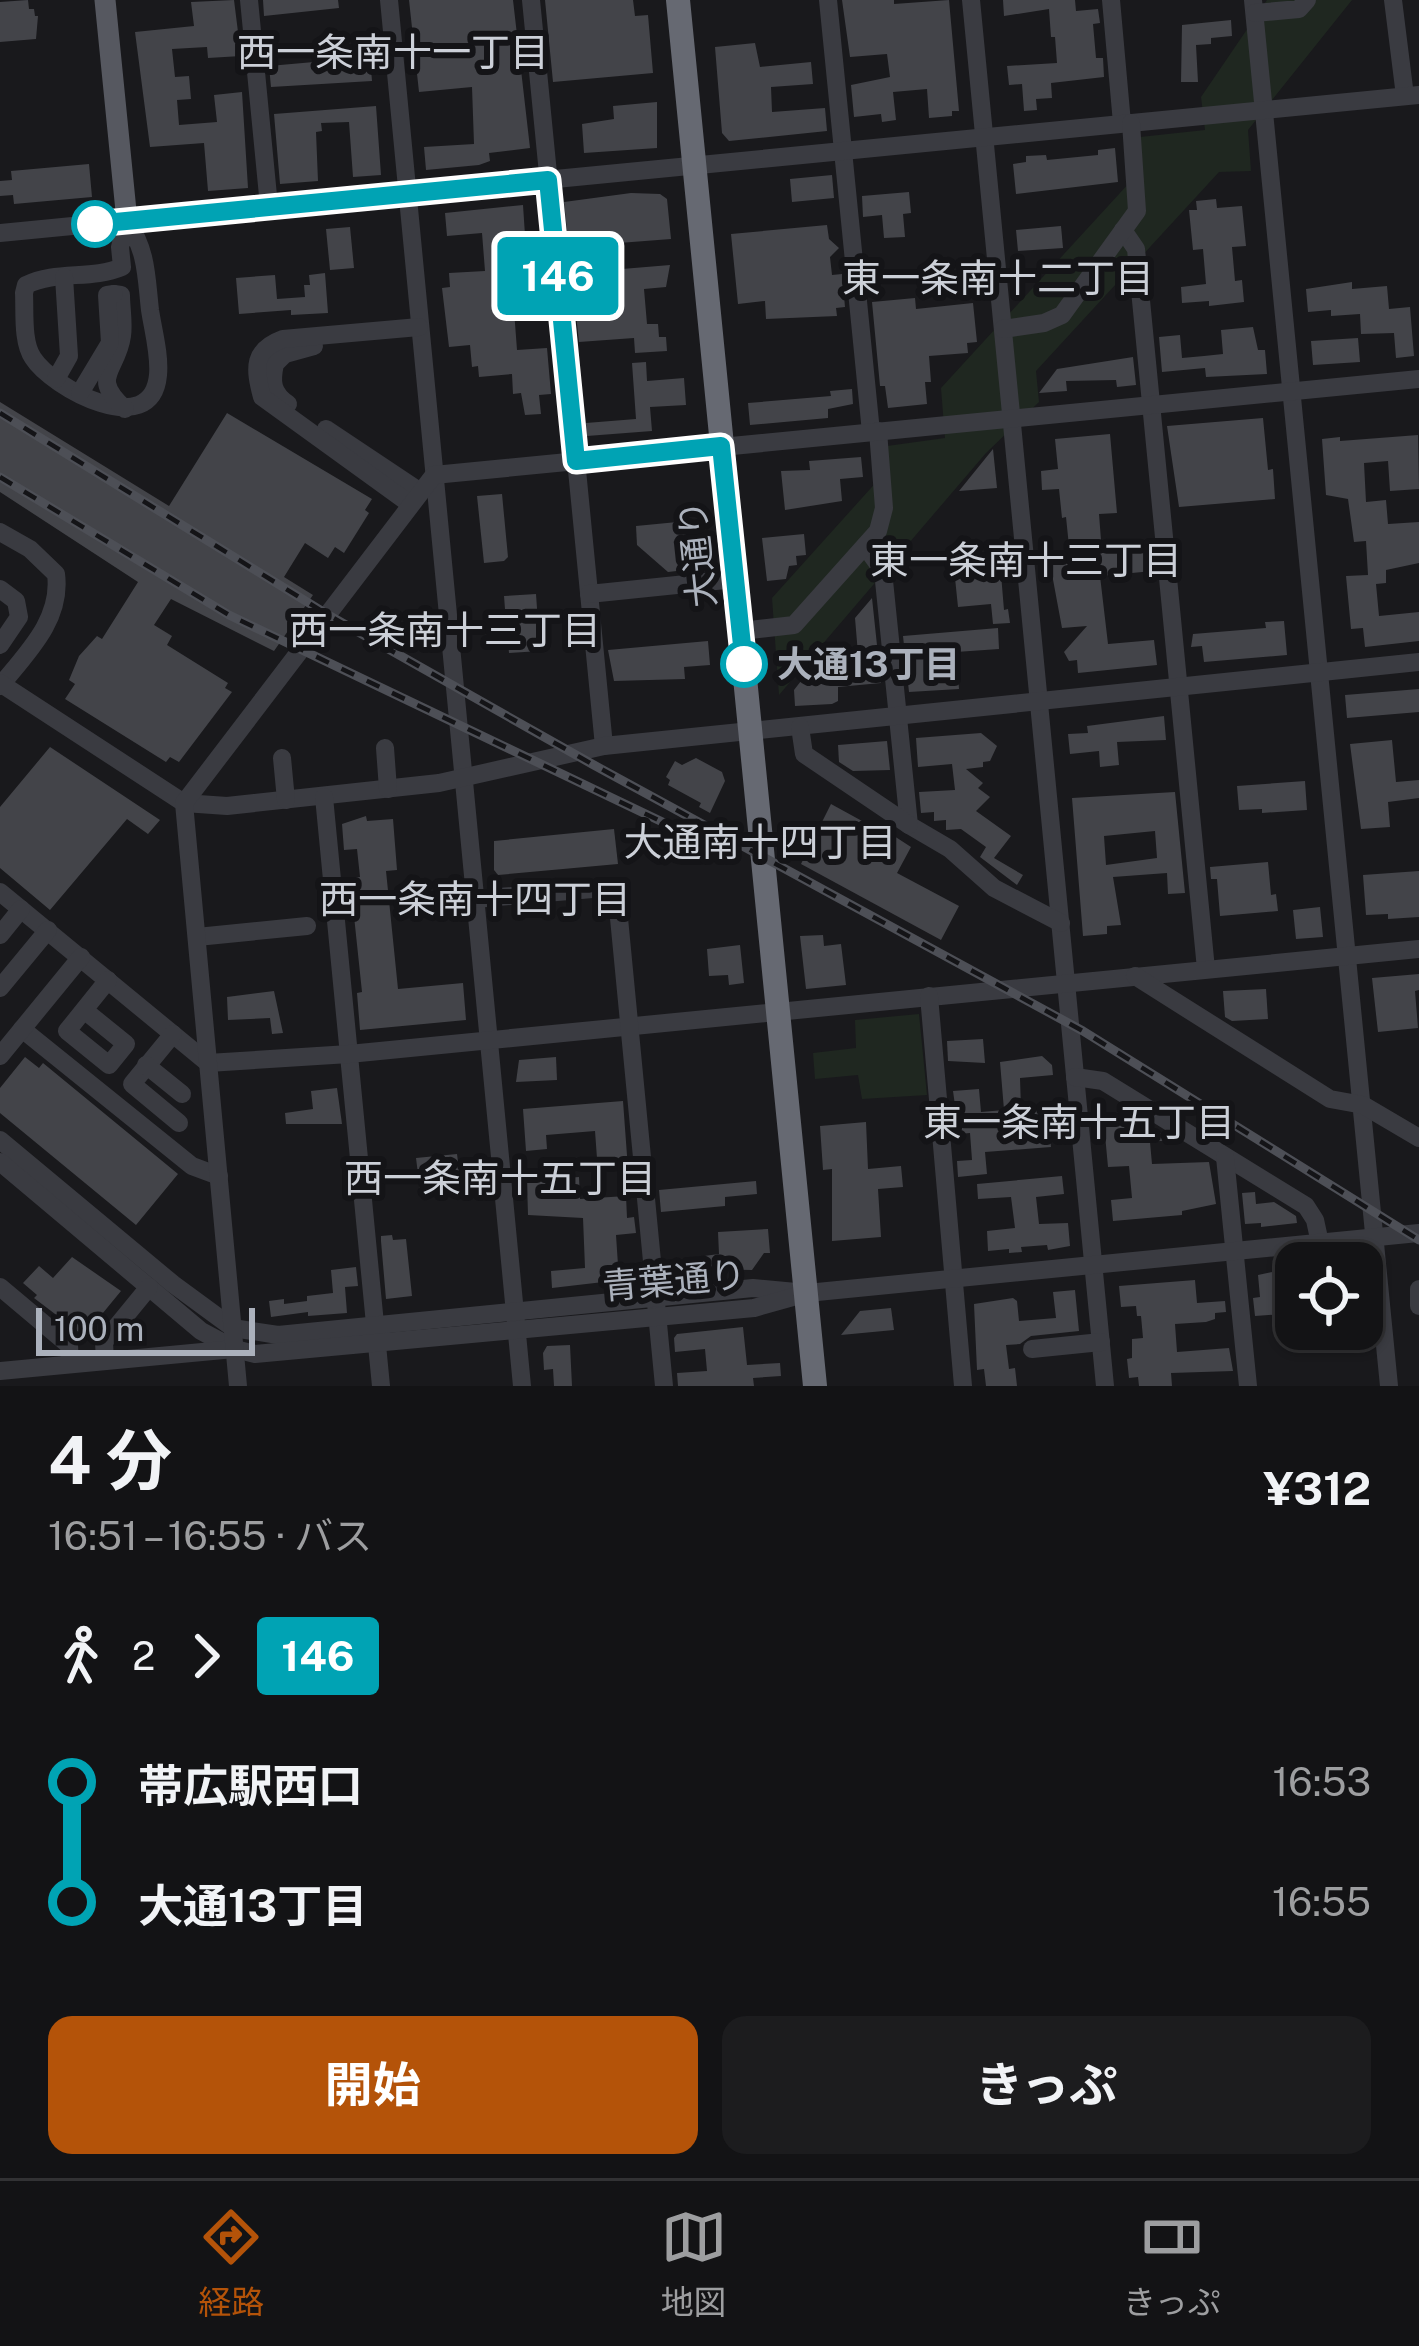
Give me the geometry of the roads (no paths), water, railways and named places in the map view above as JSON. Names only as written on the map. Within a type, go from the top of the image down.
[{"type":"highway","name":"大通り","points":[[678,0],[815,1386]]},
{"type":"main road","points":[[106,0],[127,221]]},
{"type":"street","points":[[249,0],[269,206]]},
{"type":"street","points":[[388,0],[523,1386]]},
{"type":"street","points":[[531,0],[604,746]]},
{"type":"street","points":[[741,631],[794,625],[878,531],[884,508],[828,0]]},
{"type":"street","points":[[971,0],[1106,1386]]},
{"type":"street","points":[[1003,329],[1044,323],[1062,315],[1137,211],[1111,0]]},
{"type":"street","points":[[1307,0],[1300,9],[1254,6],[1389,1386]]},
{"type":"street","points":[[0,233],[1412,95],[1394,0]]},
{"type":"street","points":[[127,221],[142,244],[159,378],[147,399],[125,409],[108,409],[56,380],[29,353],[24,293],[26,285],[37,280],[103,275],[122,267],[120,247],[127,221]]},
{"type":"street","points":[[1123,230],[1136,249],[1206,970]]},
{"type":"street","points":[[56,380],[69,356],[64,277]]},
{"type":"street","points":[[80,393],[110,343],[107,295],[121,295],[122,340],[106,382],[109,394],[125,409]]},
{"type":"street","points":[[415,498],[262,397],[258,355],[265,346],[283,339],[420,333]]},
{"type":"street","points":[[238,1386],[184,802],[434,475],[1419,379]]},
{"type":"street","points":[[0,532],[30,549],[56,574],[58,590],[54,614],[0,684],[184,802],[227,806],[463,779],[604,746],[1419,662]]},
{"type":"street","points":[[866,546],[883,571],[909,825]]},
{"type":"street","points":[[589,594],[735,579]]},
{"type":"street","points":[[0,589],[16,601],[19,617],[3,636]]},
{"type":"street","points":[[800,727],[804,754],[950,849],[994,888],[1061,923]]},
{"type":"street","points":[[385,748],[388,789]]},
{"type":"street","points":[[282,758],[286,800]]},
{"type":"street","points":[[324,797],[381,1386]]},
{"type":"street","points":[[475,899],[616,887],[664,1386]]},
{"type":"street","points":[[0,892],[208,1063],[349,1054],[1419,949]]},
{"type":"street","points":[[0,934],[22,909]]},
{"type":"street","points":[[196,937],[307,926]]},
{"type":"street","points":[[0,988],[48,930]]},
{"type":"street","points":[[0,1056],[81,957]]},
{"type":"street","points":[[1135,976],[1330,1099],[1363,1105],[1419,1138]]},
{"type":"street","points":[[84,1010],[108,980]]},
{"type":"street","points":[[929,996],[963,1386]]},
{"type":"street","points":[[22,1029],[193,1166],[219,1176]]},
{"type":"street","points":[[173,1034],[132,1084],[179,1123]]},
{"type":"street","points":[[146,1065],[182,1094]]},
{"type":"street","points":[[1075,1077],[1103,1081],[1306,1206],[1316,1220],[1320,1242]]},
{"type":"street","points":[[0,1141],[232,1328],[278,1335],[376,1332]]},
{"type":"street","points":[[1225,1156],[1248,1386]]},
{"type":"street","points":[[0,1162],[201,1331],[235,1349]]},
{"type":"street","name":"青葉通り","points":[[1331,1242],[1419,1233]]},
{"type":"street","name":"青葉通り","points":[[0,1370],[235,1349],[255,1354],[376,1332],[657,1306],[754,1308],[807,1293],[1275,1247]]},
{"type":"street","points":[[0,1287],[69,1345],[70,1364]]},
{"type":"street","points":[[98,1386],[104,1342],[149,1287]]},
{"type":"street","points":[[1419,1289],[1419,1306]]},
{"type":"street","points":[[1032,1349],[1101,1342]]},
{"type":"railway","points":[[0,413],[330,616],[1083,1031],[1419,1240]]},
{"type":"railway","points":[[0,477],[229,615],[675,828]]},
{"type":"place","name":"大通13丁目","points":[[744,664]]},
{"type":"district","name":"西一条南十一丁目","points":[[393,52]]},
{"type":"district","name":"東一条南十二丁目","points":[[998,278]]},
{"type":"district","name":"東一条南十三丁目","points":[[1026,560]]},
{"type":"district","name":"西一条南十三丁目","points":[[445,630]]},
{"type":"district","name":"大通南十四丁目","points":[[760,842]]},
{"type":"district","name":"西一条南十四丁目","points":[[475,899]]},
{"type":"district","name":"東一条南十五丁目","points":[[1079,1122]]},
{"type":"district","name":"西一条南十五丁目","points":[[500,1178]]}]
